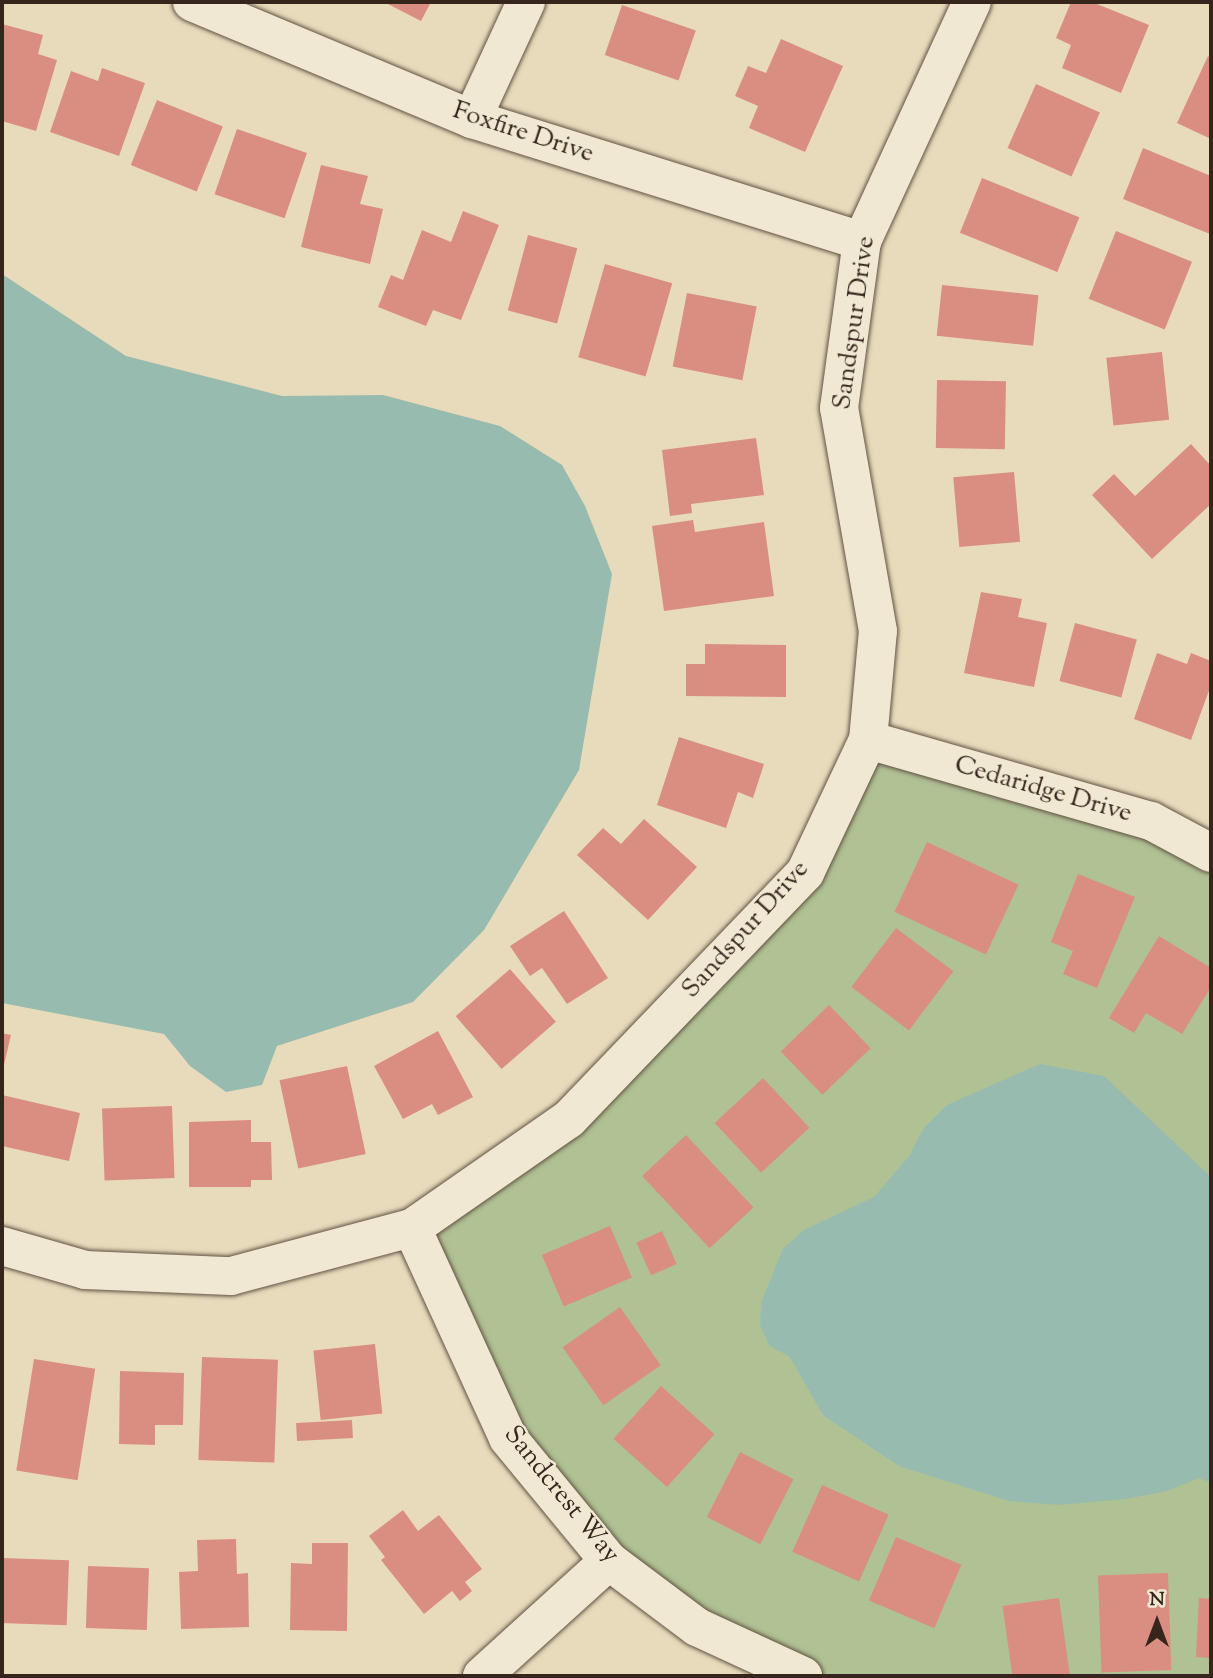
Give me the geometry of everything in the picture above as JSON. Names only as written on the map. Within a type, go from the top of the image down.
[{"type":"street","name":"Foxfire Drive","points":[[192,2],[472,119],[862,241]]},
{"type":"street","points":[[472,119],[526,2]]},
{"type":"street","name":"Sandspur Drive","points":[[2,1246],[85,1270],[231,1276],[412,1228],[569,1119],[806,873],[868,740],[878,631],[839,408],[862,241],[972,2]]},
{"type":"street","name":"Cedaridge Drive","points":[[868,740],[1151,821],[1211,853]]},
{"type":"street","name":"Sandcrest Way","points":[[412,1228],[508,1438],[609,1561],[697,1627],[803,1676]]},
{"type":"street","points":[[482,1676],[609,1561]]},
{"type":"green space","points":[[868,740],[1211,853],[1211,1676],[803,1676],[697,1627],[508,1438],[412,1228],[569,1119],[805,873]]},
{"type":"water","points":[[2,274],[126,356],[282,396],[383,395],[500,426],[562,465],[585,506],[612,574],[579,770],[484,930],[413,1002],[277,1046],[262,1085],[226,1092],[190,1066],[164,1034],[2,1003]]},
{"type":"water","points":[[1040,1064],[1104,1076],[1211,1177],[1211,1483],[1199,1478],[1167,1491],[1125,1499],[1059,1505],[1009,1501],[899,1466],[823,1415],[790,1357],[770,1346],[760,1325],[762,1300],[783,1249],[804,1230],[874,1197],[910,1155],[923,1129],[947,1105]]},
{"type":"building","points":[[384,2],[431,2],[421,21]]},
{"type":"building","points":[[1071,2],[1092,2],[1149,25],[1121,93],[1062,68],[1071,45],[1056,38]]},
{"type":"building","points":[[622,5],[696,30],[678,81],[605,55]]},
{"type":"building","points":[[2,24],[43,35],[38,54],[57,60],[36,131],[2,121]]},
{"type":"building","points":[[781,39],[843,66],[805,152],[749,128],[758,106],[735,96],[748,66],[766,73]]},
{"type":"building","points":[[1208,56],[1211,58],[1211,139],[1177,123]]},
{"type":"building","points":[[102,68],[145,83],[119,156],[50,132],[71,71],[98,81]]},
{"type":"building","points":[[1036,84],[1100,112],[1071,176],[1008,148]]},
{"type":"building","points":[[157,100],[223,127],[197,191],[131,165]]},
{"type":"building","points":[[237,129],[307,153],[285,218],[215,194]]},
{"type":"building","points":[[1143,148],[1211,176],[1210,234],[1123,199]]},
{"type":"building","points":[[321,165],[368,176],[360,204],[383,209],[370,264],[301,247]]},
{"type":"building","points":[[982,178],[1079,217],[1057,272],[960,233]]},
{"type":"building","points":[[463,211],[499,225],[461,320],[433,310],[426,326],[378,307],[391,275],[403,280],[422,230],[451,242]]},
{"type":"building","points":[[1116,231],[1192,262],[1165,329],[1089,299]]},
{"type":"building","points":[[528,235],[577,248],[557,324],[508,310]]},
{"type":"building","points":[[605,264],[672,283],[646,377],[578,357]]},
{"type":"building","points":[[942,285],[1038,295],[1033,346],[937,336]]},
{"type":"building","points":[[687,293],[757,307],[742,380],[673,367]]},
{"type":"building","points":[[1162,352],[1169,420],[1113,425],[1106,358]]},
{"type":"building","points":[[937,380],[1006,381],[1005,449],[936,448]]},
{"type":"building","points":[[756,438],[764,495],[691,504],[692,513],[670,516],[662,450]]},
{"type":"building","points":[[1191,444],[1211,466],[1211,504],[1152,559],[1092,495],[1114,474],[1135,496]]},
{"type":"building","points":[[1014,472],[1020,542],[959,547],[953,477]]},
{"type":"building","points":[[693,520],[695,532],[764,522],[774,596],[664,611],[652,526]]},
{"type":"building","points":[[981,592],[1022,599],[1018,617],[1047,623],[1034,687],[964,673]]},
{"type":"building","points":[[1075,623],[1137,640],[1121,698],[1059,681]]},
{"type":"building","points":[[705,644],[786,645],[786,697],[686,696],[686,664],[705,664]]},
{"type":"building","points":[[1157,653],[1187,664],[1191,653],[1211,661],[1211,685],[1191,740],[1134,719]]},
{"type":"building","points":[[679,737],[764,764],[753,798],[738,792],[726,828],[657,805]]},
{"type":"building","points":[[644,819],[697,867],[648,920],[577,855],[603,828],[621,844]]},
{"type":"building","points":[[927,842],[1019,885],[986,954],[894,912]]},
{"type":"building","points":[[1078,874],[1135,897],[1097,988],[1063,974],[1073,951],[1051,942]]},
{"type":"building","points":[[564,911],[608,978],[567,1004],[542,968],[530,976],[510,946]]},
{"type":"building","points":[[896,928],[954,971],[909,1030],[851,987]]},
{"type":"building","points":[[1159,936],[1211,968],[1211,987],[1182,1034],[1146,1013],[1134,1033],[1109,1018]]},
{"type":"building","points":[[510,969],[556,1022],[502,1069],[456,1016]]},
{"type":"building","points":[[829,1005],[871,1048],[822,1095],[781,1052]]},
{"type":"building","points":[[438,1031],[473,1097],[438,1115],[432,1104],[403,1119],[374,1066]]},
{"type":"building","points":[[2,1033],[11,1035],[3,1069],[2,1069]]},
{"type":"building","points":[[347,1066],[366,1154],[298,1168],[280,1080]]},
{"type":"building","points":[[763,1078],[809,1128],[761,1173],[715,1123]]},
{"type":"building","points":[[2,1095],[80,1113],[69,1161],[2,1146]]},
{"type":"building","points":[[172,1106],[175,1178],[105,1180],[102,1108]]},
{"type":"building","points":[[251,1120],[251,1142],[271,1142],[272,1180],[251,1180],[251,1187],[189,1187],[189,1122]]},
{"type":"building","points":[[686,1135],[754,1207],[710,1248],[642,1176]]},
{"type":"building","points":[[610,1226],[632,1278],[564,1306],[542,1255]]},
{"type":"building","points":[[662,1231],[677,1264],[651,1275],[636,1242]]},
{"type":"building","points":[[620,1307],[661,1365],[603,1405],[563,1347]]},
{"type":"building","points":[[375,1344],[382,1414],[321,1420],[313,1350]]},
{"type":"building","points":[[202,1357],[278,1360],[274,1463],[198,1460]]},
{"type":"building","points":[[34,1359],[95,1369],[78,1480],[16,1471]]},
{"type":"building","points":[[120,1371],[184,1373],[183,1425],[155,1425],[155,1445],[119,1444]]},
{"type":"building","points":[[661,1386],[715,1434],[667,1487],[613,1439]]},
{"type":"building","points":[[352,1420],[353,1438],[297,1441],[296,1423]]},
{"type":"building","points":[[740,1452],[793,1479],[760,1544],[707,1517]]},
{"type":"building","points":[[822,1485],[889,1515],[859,1581],[792,1552]]},
{"type":"building","points":[[403,1510],[418,1531],[439,1515],[482,1569],[465,1582],[472,1591],[460,1601],[452,1591],[424,1614],[381,1560],[385,1557],[369,1536]]},
{"type":"building","points":[[896,1537],[961,1565],[934,1628],[869,1601]]},
{"type":"building","points":[[236,1539],[237,1574],[248,1573],[249,1627],[181,1629],[179,1572],[198,1571],[197,1540]]},
{"type":"building","points":[[312,1543],[348,1543],[347,1631],[290,1630],[291,1563],[312,1564]]},
{"type":"building","points":[[2,1558],[69,1560],[67,1625],[2,1623]]},
{"type":"building","points":[[88,1566],[149,1568],[147,1630],[86,1628]]},
{"type":"building","points":[[1168,1573],[1171,1670],[1101,1672],[1098,1575]]},
{"type":"building","points":[[1059,1598],[1070,1676],[1012,1676],[1003,1606]]},
{"type":"building","points":[[1199,1598],[1211,1599],[1211,1658],[1196,1657]]}]
